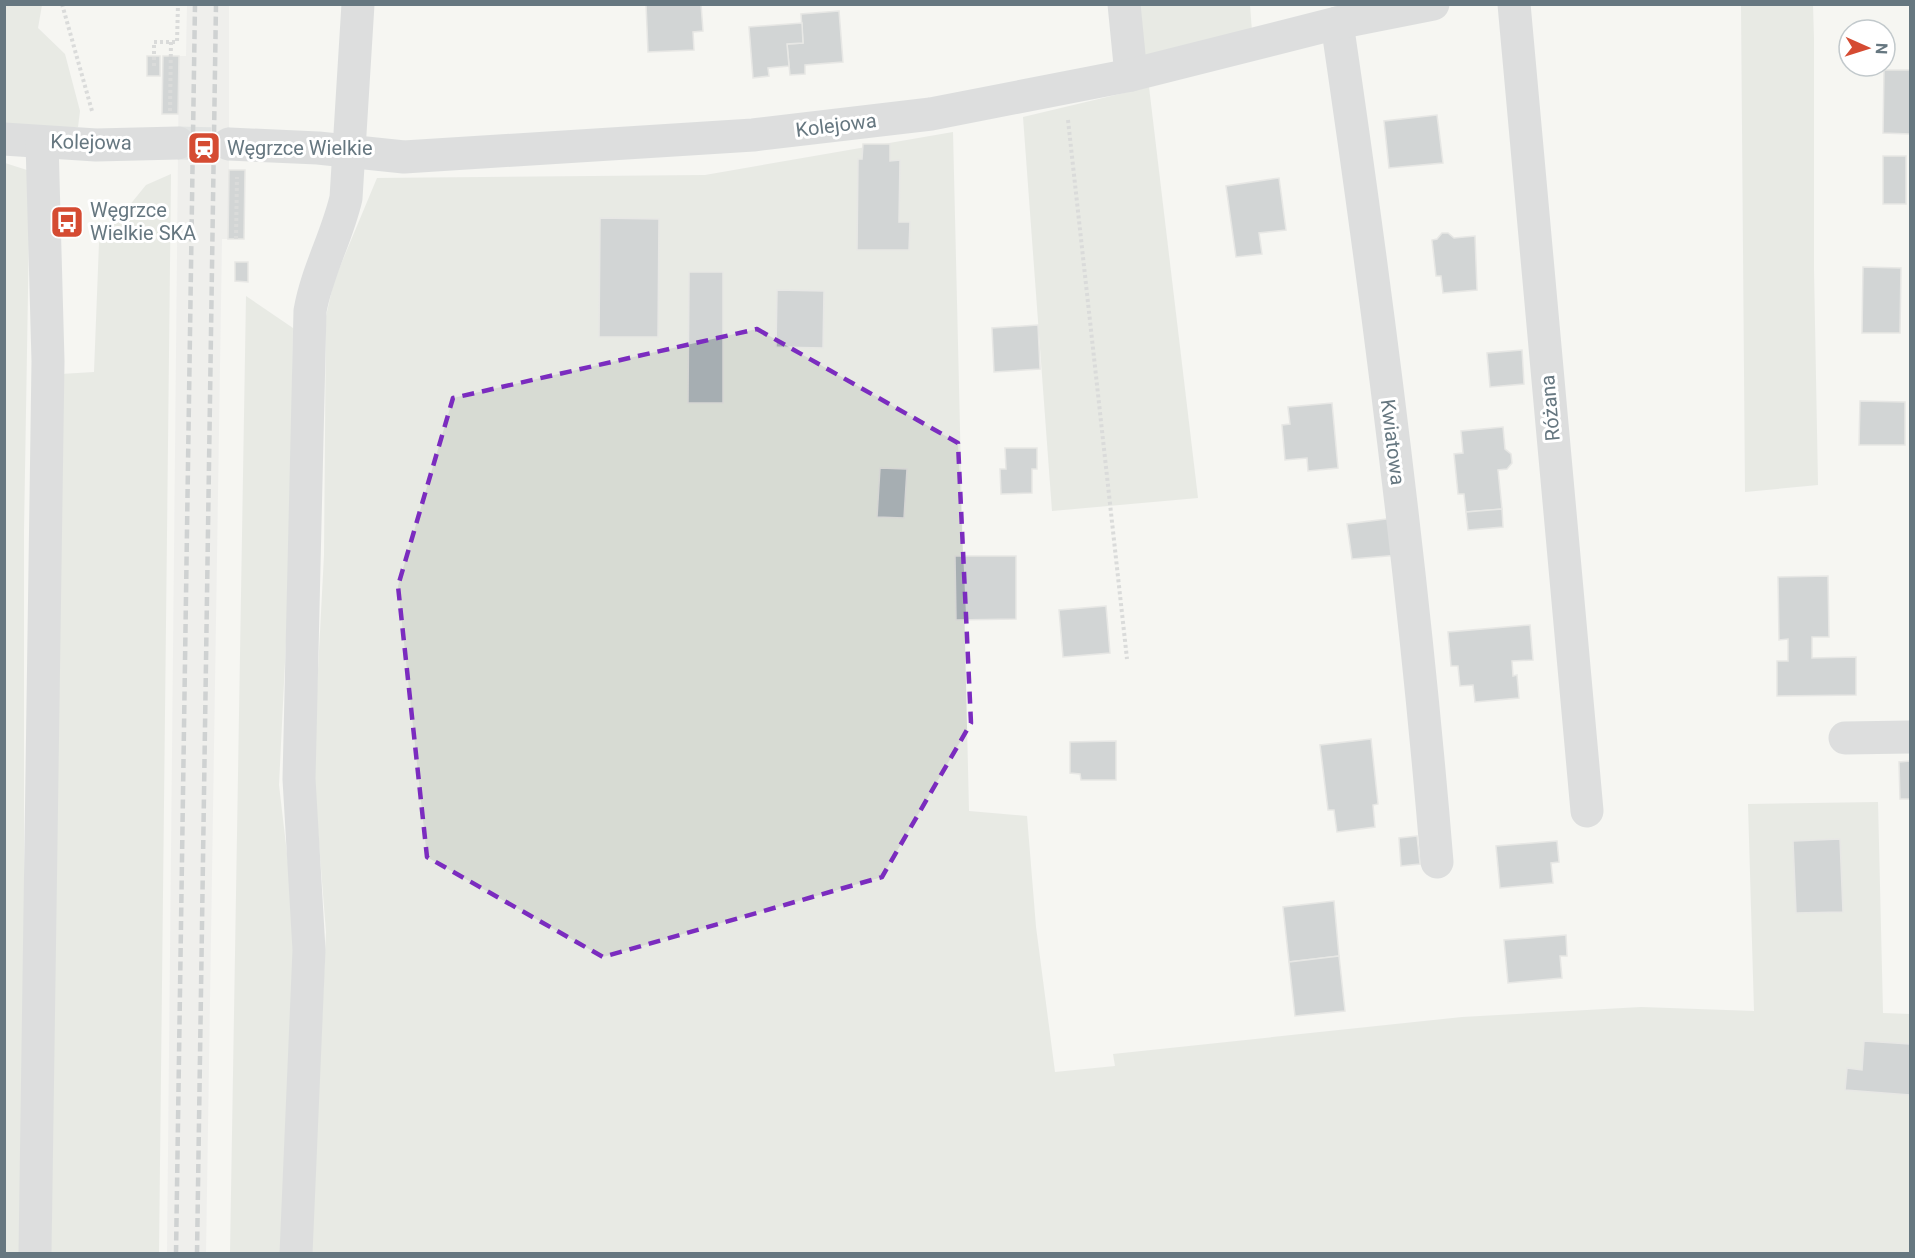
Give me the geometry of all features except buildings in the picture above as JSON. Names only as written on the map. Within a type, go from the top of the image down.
[{"type":"street","points":[[296,1254],[309,950],[299,779],[310,311],[318,273],[340,224],[346,198],[351,153],[358,4]]},
{"type":"street","points":[[1124,4],[1131,75]]},
{"type":"street","name":"Kolejowa","points":[[233,157],[318,148],[404,157],[753,135],[931,114],[1131,75],[1337,22],[1433,4]]},
{"type":"street","name":"Różana","points":[[1514,4],[1587,811]]},
{"type":"street","name":"Kwiatowa","points":[[1337,22],[1362,198],[1414,612],[1437,862]]},
{"type":"street","name":"Kolejowa","points":[[4,140],[96,145],[174,129]]},
{"type":"street","points":[[35,1254],[48,361],[42,142]]},
{"type":"street","points":[[1845,738],[1911,737]]},
{"type":"path","points":[[62,4],[96,123],[96,145]]},
{"type":"path","points":[[154,66],[154,42],[177,42],[178,4]]},
{"type":"path","points":[[171,42],[174,129]]},
{"type":"path","points":[[1065,88],[1127,659]]},
{"type":"path","points":[[233,157],[236,239]]},
{"type":"highlighted area","points":[[757,329],[958,443],[971,723],[882,877],[603,957],[427,857],[398,586],[453,398]]},
{"type":"shaded area","points":[[229,4],[228,239],[222,239],[206,1253],[167,1254],[179,56],[186,56],[187,5]]},
{"type":"shaded area","points":[[5,5],[42,5],[38,28],[65,54],[80,111],[78,127],[40,130],[5,124]]},
{"type":"shaded area","points":[[1132,5],[1250,5],[1252,32],[1136,57]]},
{"type":"shaded area","points":[[1741,5],[1813,5],[1818,485],[1745,492]]},
{"type":"shaded area","points":[[1149,87],[1198,498],[1052,511],[1023,117]]},
{"type":"shaded area","points":[[953,132],[969,811],[1027,816],[1036,927],[1055,1072],[1115,1066],[1113,1054],[1462,1017],[1641,1007],[1754,1011],[1748,804],[1878,802],[1883,1013],[1910,1014],[1910,1253],[311,1254],[326,932],[313,767],[324,555],[326,316],[334,281],[377,178],[705,175]]},
{"type":"shaded area","points":[[5,163],[30,171],[24,531],[24,1253],[5,1254]]},
{"type":"shaded area","points":[[171,174],[159,1253],[51,1254],[61,374],[94,372],[99,243],[146,185]]},
{"type":"shaded area","points":[[246,296],[293,328],[291,539],[279,785],[296,931],[282,1253],[230,1254]]},
{"type":"tunnel","points":[[178,143],[229,144]]},
{"type":"railway","points":[[176,1254],[195,4]]},
{"type":"railway","points":[[197,1254],[216,4]]},
{"type":"place","name":"Węgrzce Wielkie","points":[[204,148]]},
{"type":"place","name":"Węgrzce Wielkie SKA","points":[[67,222]]}]
